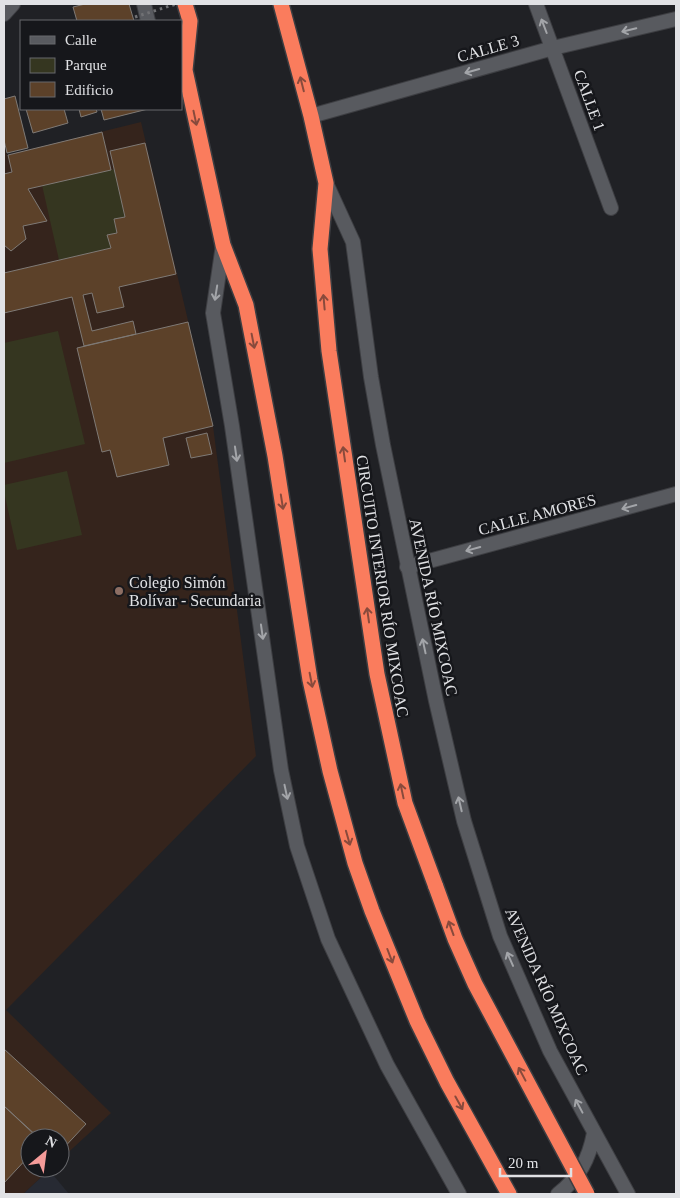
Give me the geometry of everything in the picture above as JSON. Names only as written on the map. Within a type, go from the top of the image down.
[{"type":"highway","points":[[185,4],[190,21],[183,68],[223,245],[246,305],[275,456],[310,680],[330,771],[355,863],[372,911],[417,1021],[447,1082],[509,1194]]},
{"type":"highway","name":"AVENIDA RÍO MIXCOAC","points":[[281,4],[311,116],[326,183]]},
{"type":"highway","name":"CIRCUITO INTERIOR RÍO MIXCOAC","points":[[326,183],[320,249],[329,351],[377,674],[405,803],[455,939],[475,984],[587,1194]]},
{"type":"main road","points":[[4,14],[13,4]]},
{"type":"main road","points":[[144,4],[148,20]]},
{"type":"main road","name":"CALLE 1","points":[[536,4],[611,208]]},
{"type":"main road","name":"CALLE 3","points":[[311,116],[552,48],[676,19]]},
{"type":"main road","name":"AVENIDA RÍO MIXCOAC","points":[[326,183],[353,242],[371,377],[407,567],[464,821],[500,936],[550,1051],[628,1194]]},
{"type":"main road","points":[[223,245],[213,312],[232,426],[281,770],[297,846],[328,939],[387,1064],[460,1194]]},
{"type":"main road","name":"CALLE AMORES","points":[[407,567],[676,494]]},
{"type":"main road","points":[[558,1194],[572,1182],[582,1169],[589,1154],[594,1134]]},
{"type":"path","points":[[134,17],[176,4]]},
{"type":"shaded area","name":"Colegio Simón Bolívar - Secundaria","points":[[141,122],[213,426],[256,756],[6,1010],[111,1113],[70,1151],[70,1128],[20,1128],[20,1178],[40,1178],[23,1194],[4,1194],[4,144],[7,155]]},
{"type":"shaded area","points":[[40,1178],[56,1178],[69,1194],[23,1194]]},
{"type":"green space","points":[[115,169],[125,217],[114,219],[117,233],[108,235],[111,248],[59,260],[42,185]]},
{"type":"green space","points":[[58,331],[85,444],[4,463],[4,343]]},
{"type":"green space","points":[[67,471],[82,535],[17,550],[4,485]]},
{"type":"building","points":[[85,4],[129,4],[134,20],[77,20],[73,7]]},
{"type":"building","points":[[15,96],[28,148],[7,153],[4,140],[4,99]]},
{"type":"building","points":[[26,110],[64,110],[68,123],[33,133]]},
{"type":"building","points":[[79,110],[96,110],[97,112],[81,117]]},
{"type":"building","points":[[101,110],[144,110],[104,120]]},
{"type":"building","points":[[102,132],[111,170],[28,189],[47,221],[23,226],[26,239],[11,251],[4,245],[4,174],[12,172],[8,155]]},
{"type":"building","points":[[145,143],[176,274],[119,287],[124,307],[97,313],[92,293],[83,295],[92,331],[133,321],[136,334],[84,346],[72,297],[4,313],[4,273],[111,248],[107,235],[117,233],[114,219],[125,217],[110,151]]},
{"type":"building","points":[[188,322],[213,426],[163,438],[169,465],[117,477],[110,450],[102,452],[77,348]]},
{"type":"building","points":[[207,433],[212,454],[191,458],[186,438]]},
{"type":"building","points":[[4,1049],[86,1124],[70,1141],[70,1128],[28,1128],[4,1106]]},
{"type":"building","points":[[4,1106],[27,1128],[20,1128],[20,1166],[4,1183]]},
{"type":"place","name":"Colegio Simón Bolívar - Secundaria","points":[[119,591]]}]
